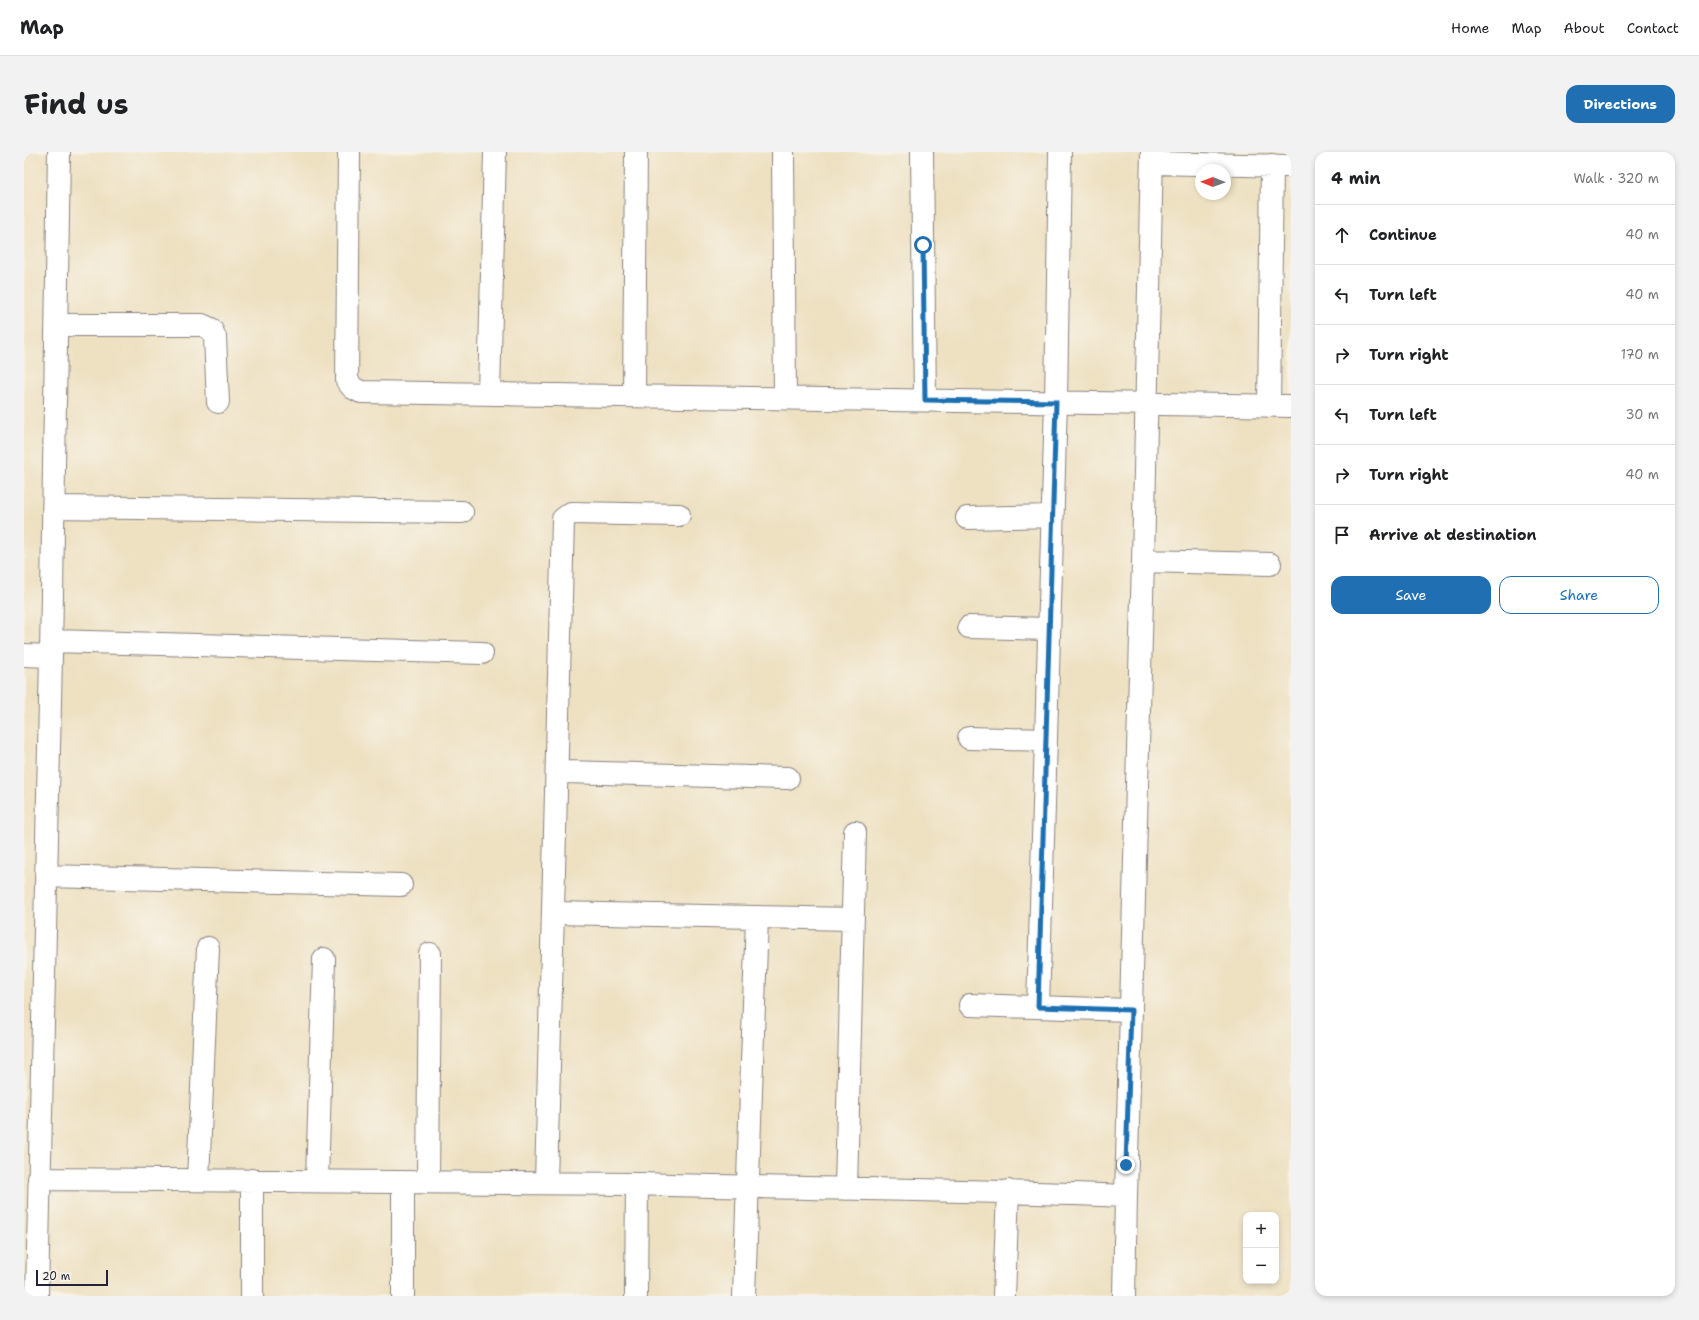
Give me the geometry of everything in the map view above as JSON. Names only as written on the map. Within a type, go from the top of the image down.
[{"type":"street","points":[[37,1296],[39,1179],[32,1108],[46,876],[60,152]]},
{"type":"street","points":[[349,152],[347,380],[353,388],[361,392],[1291,406]]},
{"type":"street","points":[[489,394],[495,152]]},
{"type":"street","points":[[634,396],[636,152]]},
{"type":"street","points":[[783,152],[786,398]]},
{"type":"street","points":[[922,152],[925,400]]},
{"type":"street","points":[[1038,1007],[1056,402],[1060,152]]},
{"type":"street","points":[[1124,1296],[1144,561],[1152,157],[1282,165],[1269,406]]},
{"type":"street","points":[[57,325],[202,325],[211,329],[215,337],[218,402]]},
{"type":"street","points":[[54,506],[462,512]]},
{"type":"street","points":[[546,1183],[563,519],[571,513],[679,515]]},
{"type":"street","points":[[967,518],[1052,516]]},
{"type":"street","points":[[1144,561],[1270,564]]},
{"type":"street","points":[[969,627],[1049,628]]},
{"type":"street","points":[[24,655],[51,648],[482,653]]},
{"type":"street","points":[[969,738],[1046,740]]},
{"type":"street","points":[[564,772],[788,778]]},
{"type":"street","points":[[846,1189],[855,832]]},
{"type":"street","points":[[46,876],[401,885]]},
{"type":"street","points":[[553,913],[854,919]]},
{"type":"street","points":[[744,1296],[757,917]]},
{"type":"street","points":[[198,1180],[208,948]]},
{"type":"street","points":[[428,1182],[430,954]]},
{"type":"street","points":[[317,1181],[324,959]]},
{"type":"street","points":[[970,1004],[1131,1010]]},
{"type":"street","points":[[39,1179],[637,1184],[1008,1191],[1126,1196]]},
{"type":"street","points":[[252,1180],[252,1296]]},
{"type":"street","points":[[403,1182],[403,1296]]},
{"type":"street","points":[[636,1296],[637,1184]]},
{"type":"street","points":[[1004,1296],[1008,1191]]},
{"type":"route","points":[[923,245],[925,400],[1056,402],[1038,1007],[1131,1010],[1126,1165]]}]
